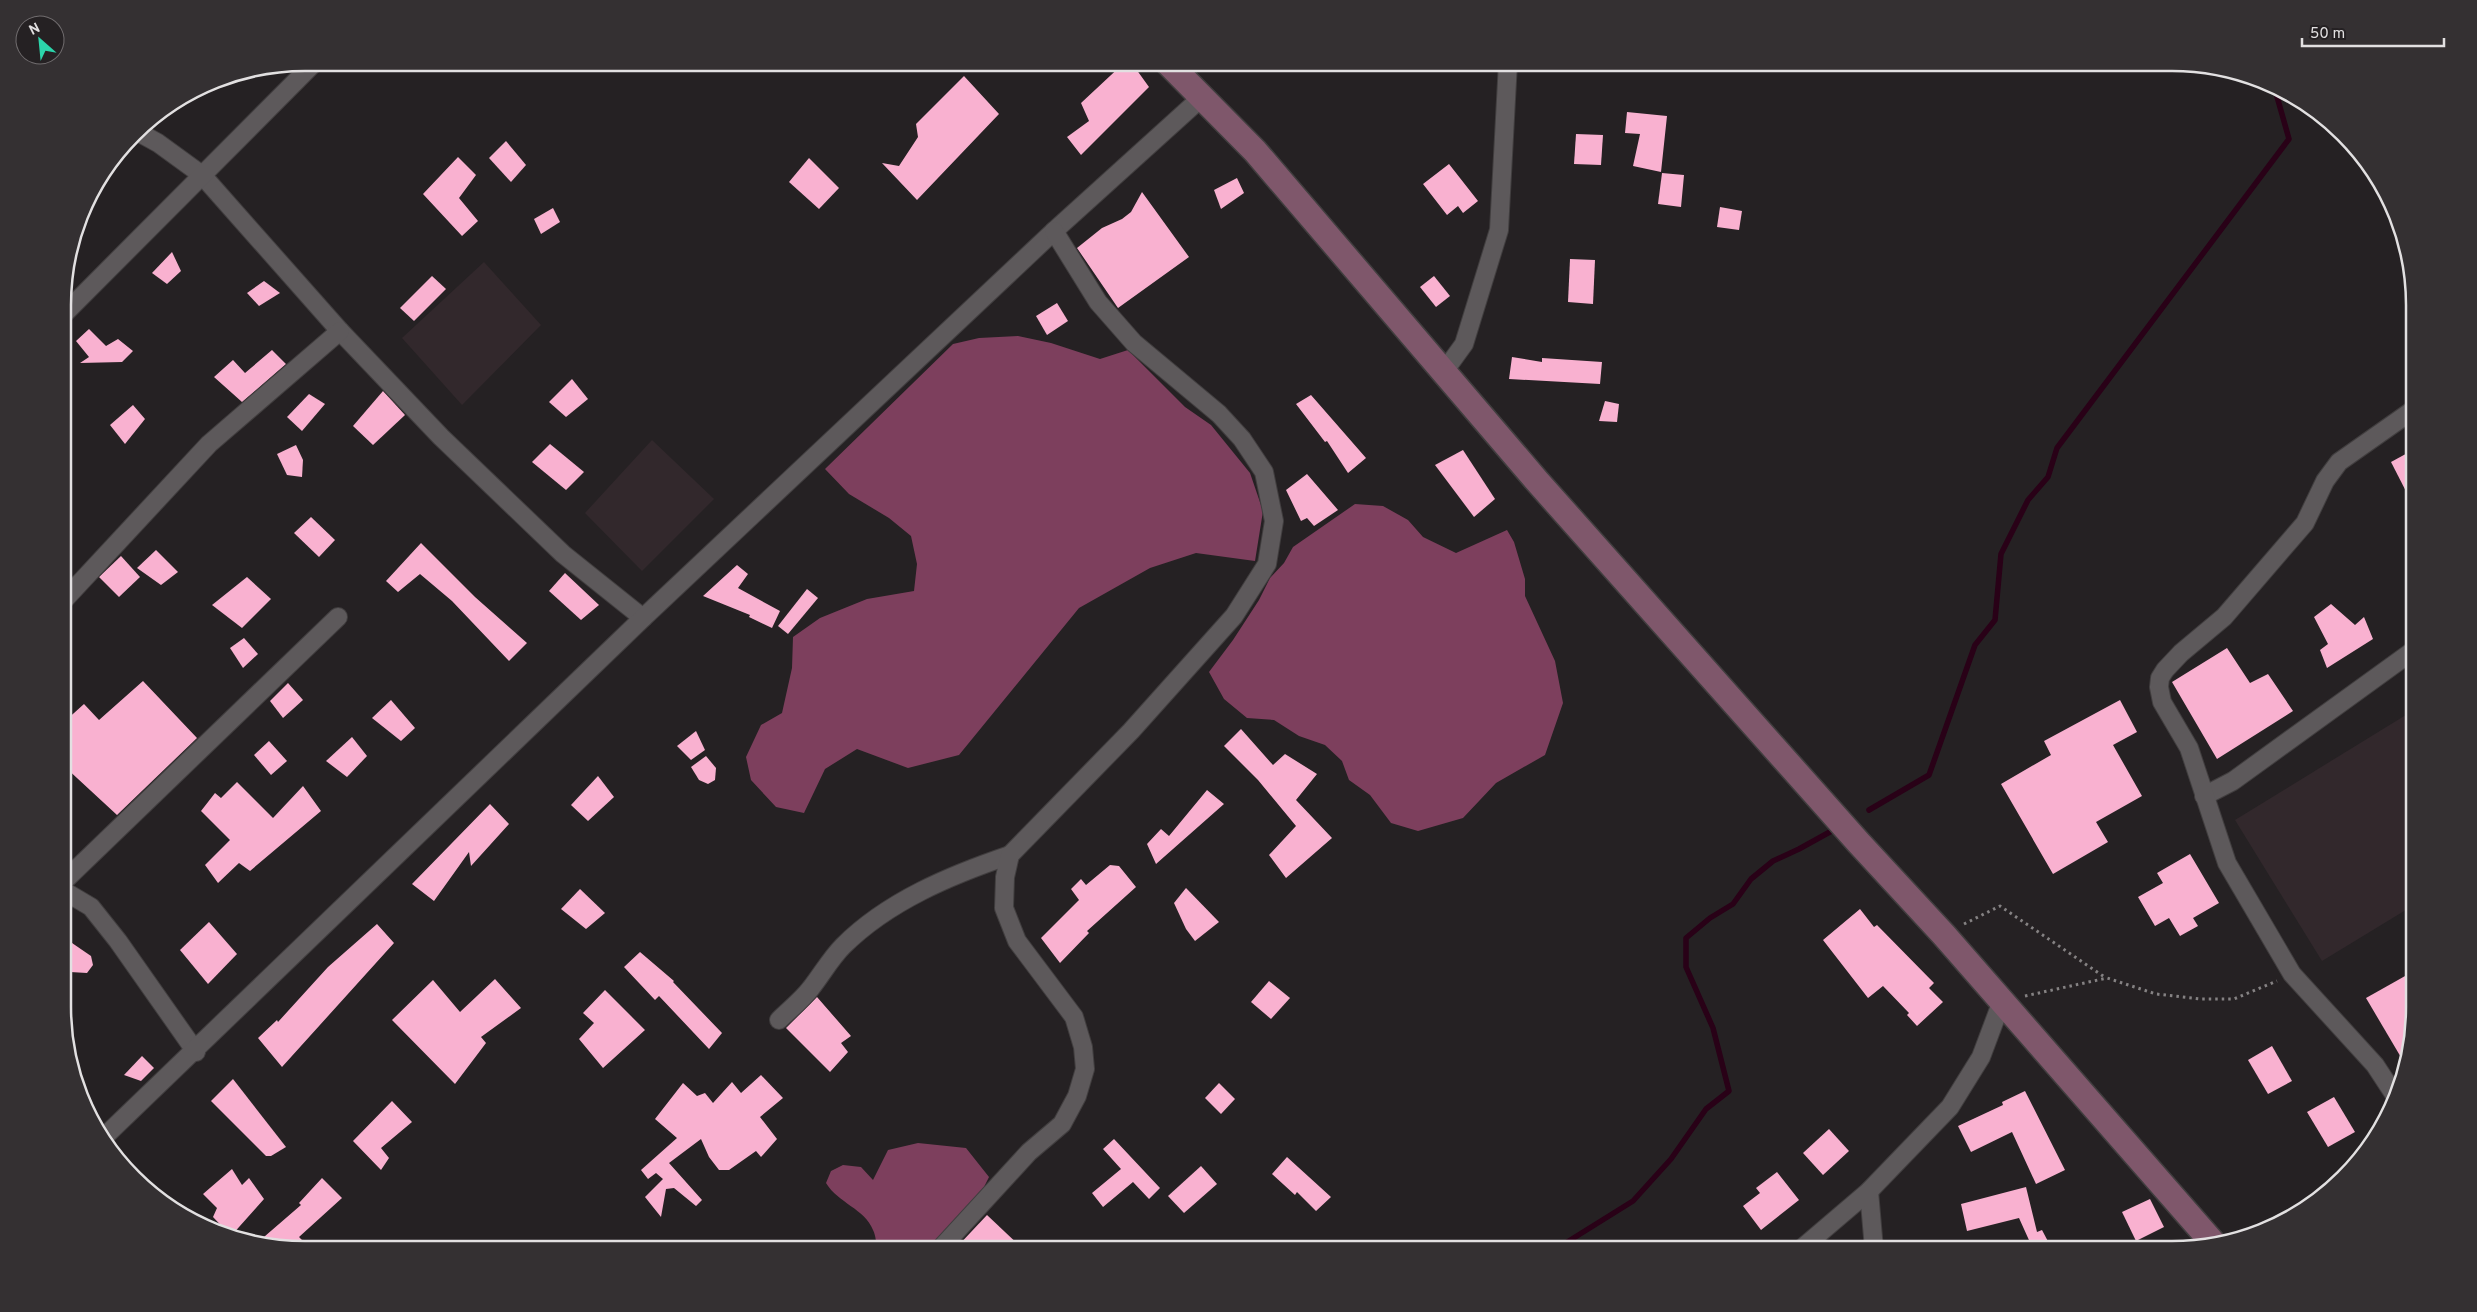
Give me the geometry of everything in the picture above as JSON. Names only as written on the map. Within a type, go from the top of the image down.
[{"type":"main road","points":[[1176,71],[1254,151],[1443,373],[1858,842],[1944,935],[2209,1238]]},
{"type":"street","points":[[71,307],[306,71]]},
{"type":"street","points":[[1443,373],[1464,344],[1498,230],[1507,71]]},
{"type":"street","points":[[108,1133],[196,1052],[380,871],[643,618],[1054,231],[1201,98]]},
{"type":"street","points":[[144,136],[158,143],[202,175],[340,331],[441,437],[563,554],[643,618]]},
{"type":"street","points":[[779,1020],[810,990],[843,946],[870,923],[916,895],[958,873],[1010,855],[1131,731],[1234,616],[1267,564],[1274,522],[1264,472],[1242,439],[1219,414],[1134,343],[1098,302],[1054,231]]},
{"type":"street","points":[[71,592],[209,444],[340,331]]},
{"type":"street","points":[[2391,1089],[2375,1065],[2292,974],[2227,863],[2189,748],[2162,702],[2159,687],[2160,678],[2181,653],[2224,617],[2296,535],[2314,510],[2326,481],[2339,462],[2406,415]]},
{"type":"street","points":[[71,874],[338,617]]},
{"type":"street","points":[[2204,796],[2233,781],[2406,656]]},
{"type":"street","points":[[947,1241],[1029,1152],[1062,1124],[1077,1096],[1085,1069],[1083,1047],[1074,1017],[1017,941],[1004,908],[1005,876],[1010,855]]},
{"type":"street","points":[[71,895],[91,908],[118,940],[196,1052]]},
{"type":"street","points":[[1811,1241],[1870,1191],[1950,1107],[1962,1090],[1980,1057],[2002,1001]]},
{"type":"street","points":[[1870,1191],[1873,1241]]},
{"type":"path","points":[[1944,935],[2000,906],[2107,978],[2156,994],[2201,999],[2234,999],[2292,974]]},
{"type":"path","points":[[2002,1001],[2107,978]]},
{"type":"shaded area","points":[[484,262],[541,325],[462,405],[402,338]]},
{"type":"shaded area","points":[[1018,336],[1051,343],[1100,359],[1128,350],[1185,407],[1211,425],[1250,473],[1263,511],[1255,561],[1196,553],[1150,568],[1079,608],[959,755],[908,768],[857,749],[825,769],[804,813],[776,807],[751,780],[746,757],[761,725],[782,713],[792,668],[793,637],[820,618],[867,599],[914,591],[917,564],[911,536],[889,518],[849,494],[825,469],[953,344],[979,338]]},
{"type":"shaded area","points":[[652,440],[714,499],[642,571],[585,513]]},
{"type":"shaded area","points":[[1355,504],[1383,506],[1408,520],[1423,537],[1456,553],[1507,530],[1514,542],[1525,579],[1525,596],[1555,661],[1563,703],[1545,755],[1496,783],[1463,818],[1418,831],[1391,823],[1370,795],[1349,780],[1342,761],[1325,745],[1299,736],[1274,720],[1247,718],[1224,699],[1209,672],[1233,640],[1259,600],[1270,578],[1284,563],[1293,547]]},
{"type":"shaded area","points":[[2406,715],[2406,910],[2322,961],[2235,820]]},
{"type":"shaded area","points":[[918,1143],[966,1148],[989,1177],[957,1241],[876,1241],[873,1230],[864,1217],[837,1196],[826,1183],[831,1171],[843,1165],[861,1167],[873,1180],[888,1150]]},
{"type":"building","points":[[1115,71],[1137,71],[1149,87],[1081,155],[1067,137],[1089,121],[1081,103]]},
{"type":"building","points":[[964,76],[999,114],[917,200],[882,163],[899,166],[918,137],[916,124]]},
{"type":"building","points":[[1627,112],[1667,116],[1661,172],[1633,166],[1640,134],[1625,133]]},
{"type":"building","points":[[1576,134],[1603,135],[1601,165],[1574,164]]},
{"type":"building","points":[[506,141],[526,165],[511,182],[489,158]]},
{"type":"building","points":[[458,157],[476,175],[459,198],[478,221],[462,236],[423,194]]},
{"type":"building","points":[[809,158],[839,188],[819,209],[789,182]]},
{"type":"building","points":[[1449,164],[1478,201],[1463,213],[1458,206],[1447,215],[1423,184]]},
{"type":"building","points":[[1662,173],[1684,175],[1681,207],[1658,204]]},
{"type":"building","points":[[1237,178],[1244,193],[1221,209],[1214,190]]},
{"type":"building","points":[[1142,192],[1189,257],[1118,308],[1077,248],[1102,228],[1122,219],[1131,212]]},
{"type":"building","points":[[1720,207],[1742,211],[1739,230],[1717,227]]},
{"type":"building","points":[[553,208],[560,222],[541,234],[534,219]]},
{"type":"building","points":[[172,252],[181,271],[167,284],[152,273]]},
{"type":"building","points":[[1570,259],[1595,260],[1593,304],[1568,302]]},
{"type":"building","points":[[432,276],[446,289],[414,321],[400,308]]},
{"type":"building","points":[[1434,276],[1450,296],[1436,307],[1420,287]]},
{"type":"building","points":[[264,281],[280,293],[259,306],[247,293]]},
{"type":"building","points":[[1057,303],[1068,321],[1047,335],[1036,316]]},
{"type":"building","points":[[89,329],[106,346],[118,339],[133,351],[122,362],[80,363],[89,357],[76,341]]},
{"type":"building","points":[[272,350],[286,364],[242,402],[214,377],[233,360],[245,373]]},
{"type":"building","points":[[1512,357],[1542,362],[1542,358],[1602,362],[1600,384],[1509,379]]},
{"type":"building","points":[[572,379],[588,399],[566,417],[549,402]]},
{"type":"building","points":[[383,391],[405,415],[373,445],[353,426]]},
{"type":"building","points":[[309,394],[325,404],[302,431],[287,417]]},
{"type":"building","points":[[1311,395],[1366,458],[1348,473],[1327,441],[1325,442],[1296,404]]},
{"type":"building","points":[[1605,401],[1619,404],[1617,422],[1599,421]]},
{"type":"building","points":[[133,405],[145,419],[125,444],[110,425]]},
{"type":"building","points":[[550,444],[584,472],[566,490],[532,462]]},
{"type":"building","points":[[296,445],[303,460],[302,477],[287,475],[277,454]]},
{"type":"building","points":[[1463,450],[1495,499],[1474,517],[1435,465]]},
{"type":"building","points":[[2406,454],[2406,491],[2391,462]]},
{"type":"building","points":[[1307,474],[1338,510],[1314,526],[1307,518],[1301,521],[1286,490]]},
{"type":"building","points":[[311,517],[335,540],[319,557],[294,533]]},
{"type":"building","points":[[421,543],[475,597],[527,643],[509,661],[452,601],[420,574],[398,592],[386,581]]},
{"type":"building","points":[[156,550],[178,572],[161,585],[137,568]]},
{"type":"building","points":[[121,556],[140,577],[119,597],[99,577]]},
{"type":"building","points":[[737,565],[748,574],[738,588],[780,611],[772,628],[749,617],[750,615],[703,596]]},
{"type":"building","points":[[565,573],[599,605],[581,620],[549,591]]},
{"type":"building","points":[[247,577],[271,599],[242,628],[212,605]]},
{"type":"building","points":[[807,589],[818,598],[788,634],[778,626]]},
{"type":"building","points":[[2331,604],[2355,625],[2364,617],[2373,639],[2327,668],[2320,650],[2328,644],[2314,617]]},
{"type":"building","points":[[244,638],[258,654],[243,668],[230,648]]},
{"type":"building","points":[[2227,648],[2250,683],[2268,674],[2293,711],[2217,759],[2172,682]]},
{"type":"building","points":[[143,681],[197,738],[117,815],[71,772],[71,716],[84,704],[99,720]]},
{"type":"building","points":[[288,683],[303,700],[283,718],[270,701]]},
{"type":"building","points":[[391,700],[415,728],[401,741],[372,718]]},
{"type":"building","points":[[2120,700],[2137,732],[2113,745],[2142,796],[2096,822],[2108,842],[2053,874],[2001,784],[2051,755],[2044,741]]},
{"type":"building","points":[[1241,729],[1273,765],[1285,754],[1317,774],[1296,800],[1332,838],[1286,878],[1269,855],[1296,826],[1258,780],[1224,746]]},
{"type":"building","points":[[696,731],[705,750],[691,760],[677,746]]},
{"type":"building","points":[[352,737],[367,756],[347,777],[326,761]]},
{"type":"building","points":[[269,741],[287,761],[271,775],[254,755]]},
{"type":"building","points":[[706,756],[716,768],[715,780],[708,784],[699,780],[691,767]]},
{"type":"building","points":[[598,776],[614,797],[588,821],[571,805]]},
{"type":"building","points":[[237,782],[273,818],[303,786],[321,811],[250,871],[239,863],[218,883],[205,865],[230,840],[201,811],[215,793],[221,798]]},
{"type":"building","points":[[1207,790],[1224,804],[1156,864],[1147,844],[1161,829],[1169,836]]},
{"type":"building","points":[[490,804],[509,824],[471,866],[469,852],[434,901],[412,884]]},
{"type":"building","points":[[2190,854],[2219,903],[2193,918],[2198,926],[2180,936],[2169,918],[2155,926],[2138,897],[2163,883],[2157,873]]},
{"type":"building","points":[[1110,865],[1119,866],[1136,887],[1087,931],[1089,933],[1060,963],[1041,938],[1079,900],[1071,889],[1081,879],[1086,885]]},
{"type":"building","points":[[1186,888],[1219,922],[1195,941],[1186,929],[1174,903]]},
{"type":"building","points":[[580,889],[605,913],[586,929],[561,909]]},
{"type":"building","points":[[1860,909],[1874,927],[1877,925],[1934,983],[1929,988],[1943,1002],[1917,1026],[1907,1015],[1909,1013],[1883,986],[1868,998],[1823,940]]},
{"type":"building","points":[[209,922],[237,954],[208,984],[180,950]]},
{"type":"building","points":[[377,924],[394,943],[282,1067],[258,1038],[277,1020],[278,1022],[328,967]]},
{"type":"building","points":[[72,943],[91,956],[93,965],[87,973],[71,972]]},
{"type":"building","points":[[640,952],[674,981],[722,1033],[709,1049],[659,996],[655,1000],[624,967]]},
{"type":"building","points":[[2406,976],[2404,1037],[2400,1056],[2366,998]]},
{"type":"building","points":[[495,979],[521,1008],[481,1037],[486,1043],[455,1084],[392,1020],[433,980],[460,1012]]},
{"type":"building","points":[[1269,981],[1290,998],[1271,1019],[1251,1002]]},
{"type":"building","points":[[605,990],[645,1030],[603,1068],[579,1039],[594,1023],[583,1013]]},
{"type":"building","points":[[817,997],[851,1036],[841,1043],[848,1052],[830,1072],[786,1028]]},
{"type":"building","points":[[2272,1046],[2292,1081],[2268,1094],[2248,1060]]},
{"type":"building","points":[[142,1056],[154,1068],[141,1081],[124,1075]]},
{"type":"building","points":[[761,1075],[783,1098],[760,1117],[777,1139],[761,1157],[756,1151],[729,1170],[719,1170],[709,1157],[701,1139],[669,1163],[702,1200],[696,1206],[674,1188],[666,1189],[661,1217],[645,1197],[663,1179],[656,1173],[648,1179],[641,1170],[677,1138],[655,1119],[683,1083],[697,1096],[705,1093],[713,1103],[732,1082],[741,1093]]},
{"type":"building","points":[[233,1079],[286,1147],[271,1156],[266,1156],[211,1101]]},
{"type":"building","points":[[1219,1083],[1235,1099],[1221,1114],[1205,1098]]},
{"type":"building","points":[[2025,1091],[2065,1170],[2036,1184],[2012,1132],[1971,1152],[1958,1126],[2003,1105],[2002,1102]]},
{"type":"building","points":[[2334,1097],[2355,1132],[2328,1147],[2307,1112]]},
{"type":"building","points":[[392,1101],[412,1122],[381,1148],[389,1158],[381,1170],[353,1141]]},
{"type":"building","points":[[1829,1129],[1849,1151],[1823,1175],[1803,1153]]},
{"type":"building","points":[[1114,1139],[1160,1188],[1149,1199],[1133,1182],[1103,1207],[1092,1193],[1121,1169],[1103,1149]]},
{"type":"building","points":[[1287,1157],[1331,1197],[1316,1211],[1297,1192],[1295,1195],[1272,1174]]},
{"type":"building","points":[[1201,1166],[1217,1184],[1184,1213],[1168,1196]]},
{"type":"building","points":[[232,1169],[242,1185],[249,1178],[264,1199],[236,1230],[220,1224],[213,1217],[217,1208],[203,1194]]},
{"type":"building","points":[[1777,1172],[1799,1200],[1761,1230],[1743,1206],[1760,1193],[1756,1188]]},
{"type":"building","points":[[322,1178],[342,1198],[299,1237],[303,1241],[264,1237],[301,1205],[299,1203]]},
{"type":"building","points":[[2026,1187],[2037,1232],[2042,1230],[2048,1241],[2029,1241],[2019,1218],[1967,1231],[1961,1204]]},
{"type":"building","points":[[2150,1199],[2164,1227],[2136,1241],[2122,1212]]},
{"type":"building","points":[[987,1215],[1015,1241],[963,1241]]},
{"type":"waterway","points":[[1869,810],[1929,775],[1975,645],[1995,620],[2001,554],[2028,500],[2048,477],[2057,448],[2289,139],[2277,96]]},
{"type":"waterway","points":[[1569,1241],[1633,1201],[1671,1159],[1706,1109],[1729,1091],[1713,1028],[1686,967],[1686,938],[1710,918],[1733,904],[1751,879],[1773,861],[1837,828]]}]
